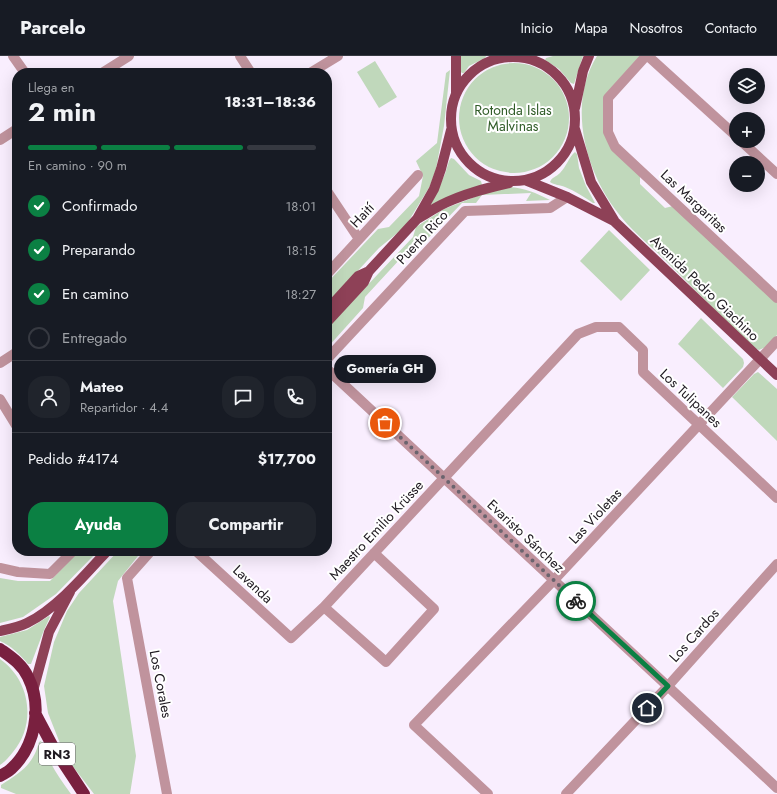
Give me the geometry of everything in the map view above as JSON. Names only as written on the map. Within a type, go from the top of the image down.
[{"type":"highway","name":"RN3","points":[[0,649],[16,660],[28,677],[35,702],[34,727],[27,749],[11,769],[0,776]]},
{"type":"highway","name":"RN3","points":[[35,712],[53,747],[84,794]]},
{"type":"main road","points":[[332,317],[364,282],[369,271],[417,219],[437,182],[451,130],[452,111],[456,93],[456,56]]},
{"type":"main road","points":[[417,219],[442,204],[482,190],[537,177],[557,164],[567,149],[575,129],[575,108],[583,71],[589,56]]},
{"type":"main road","points":[[456,93],[468,76],[485,63],[501,57],[532,57],[555,73],[566,88],[575,108]]},
{"type":"main road","name":"Avenida Pedro Giachino","points":[[575,129],[591,182],[614,221],[777,375]]},
{"type":"main road","points":[[451,130],[460,152],[472,167],[491,177],[513,182]]},
{"type":"main road","name":"Avenida Pedro Giachino","points":[[525,180],[567,197],[614,221]]},
{"type":"main road","points":[[332,305],[358,276],[369,271]]},
{"type":"main road","points":[[0,631],[26,623],[43,613],[72,588],[102,556]]},
{"type":"main road","points":[[33,691],[49,632],[72,588]]},
{"type":"street","points":[[13,56],[21,68]]},
{"type":"street","points":[[110,68],[129,56]]},
{"type":"street","points":[[240,56],[248,68]]},
{"type":"street","points":[[318,68],[338,56]]},
{"type":"street","points":[[647,56],[729,130]]},
{"type":"street","name":"Las Margaritas","points":[[647,56],[608,98],[608,132],[615,147],[777,298]]},
{"type":"street","points":[[0,140],[12,132]]},
{"type":"street","points":[[749,148],[777,174]]},
{"type":"street","name":"Haití","points":[[332,268],[418,175]]},
{"type":"street","name":"Puerto Rico","points":[[332,354],[465,211],[550,208],[567,197]]},
{"type":"street","points":[[332,199],[358,239]]},
{"type":"street","name":"Maestro Emilio Krüsse","points":[[291,638],[324,606],[578,334],[596,327]]},
{"type":"street","name":"Los Tulipanes","points":[[596,327],[619,327],[643,350],[643,372],[777,498]]},
{"type":"street","name":"Las Violetas","points":[[488,794],[414,725],[554,580],[777,341]]},
{"type":"street","points":[[0,363],[12,355]]},
{"type":"street","name":"Evaristo Sánchez","points":[[332,374],[777,788]]},
{"type":"street","points":[[0,400],[12,419]]},
{"type":"street","points":[[324,606],[386,662],[434,609],[374,553]]},
{"type":"street","points":[[0,568],[18,572],[50,574],[68,556]]},
{"type":"street","name":"Los Corales","points":[[147,556],[127,578],[167,794]]},
{"type":"street","name":"Lavanda","points":[[201,556],[291,638]]},
{"type":"street","name":"Los Cardos","points":[[566,794],[668,686],[777,564]]},
{"type":"street","points":[[772,794],[777,788]]},
{"type":"green space","name":"Rotonda Islas Malvinas","points":[[460,56],[486,56],[485,58],[469,66],[464,73],[462,73],[460,71]]},
{"type":"green space","name":"Rotonda Islas Malvinas","points":[[553,56],[583,56],[574,84],[571,83],[559,69],[545,60],[546,58]]},
{"type":"green space","points":[[597,56],[640,56],[607,93],[604,129],[640,175],[640,184],[665,208],[673,206],[777,303],[777,335],[766,347],[759,350],[752,347],[622,219],[606,196],[589,158],[584,137],[582,116],[583,95],[588,75]]},
{"type":"green space","points":[[375,61],[397,97],[379,108],[357,72]]},
{"type":"green space","name":"Rotonda Islas Malvinas","points":[[514,63],[535,68],[553,79],[564,97],[569,118],[564,139],[553,157],[535,168],[514,173],[493,168],[475,157],[464,139],[459,118],[464,97],[475,79],[493,68]]},
{"type":"green space","points":[[450,70],[444,126],[436,169],[430,186],[408,222],[401,230],[379,248],[332,299],[332,278],[378,229],[389,227],[419,196],[423,176],[416,161],[437,143],[446,73]]},
{"type":"green space","name":"Rotonda Islas Malvinas","points":[[575,152],[577,154],[579,168],[586,186],[595,203],[563,186],[550,182],[562,171]]},
{"type":"green space","name":"Rotonda Islas Malvinas","points":[[451,158],[454,159],[469,175],[481,181],[482,185],[430,206],[445,174]]},
{"type":"green space","points":[[509,187],[520,188],[550,200],[526,201],[531,193],[482,195],[476,203],[462,203],[413,254],[413,245],[365,297],[363,308],[332,342],[332,323],[413,237],[416,227],[444,209],[485,193]]},
{"type":"green space","points":[[609,230],[650,270],[621,301],[580,261]]},
{"type":"green space","points":[[701,318],[743,359],[743,367],[723,388],[678,344]]},
{"type":"green space","points":[[758,372],[777,389],[777,441],[732,397],[754,374]]},
{"type":"green space","points":[[74,556],[93,556],[56,594],[23,617],[0,623],[0,578],[18,581],[50,581]]},
{"type":"green space","points":[[113,556],[138,556],[118,581],[113,601],[136,756],[130,794],[94,794],[65,756],[48,713],[44,686],[54,642],[67,611],[79,593]]},
{"type":"green space","points":[[49,616],[50,617],[31,664],[28,664],[8,645],[0,641],[0,637],[27,630]]},
{"type":"green space","points":[[0,659],[18,678],[24,690],[27,702],[27,715],[21,741],[10,756],[0,765]]},
{"type":"green space","points":[[41,741],[54,769],[71,794],[16,794],[1,788],[1,785],[20,772],[30,762],[39,742]]},
{"type":"way so far","points":[[385,423],[576,601]]},
{"type":"place","name":"Gomería GH","points":[[385,423]]},
{"type":"route","points":[[576,601],[668,686],[647,708]]}]
